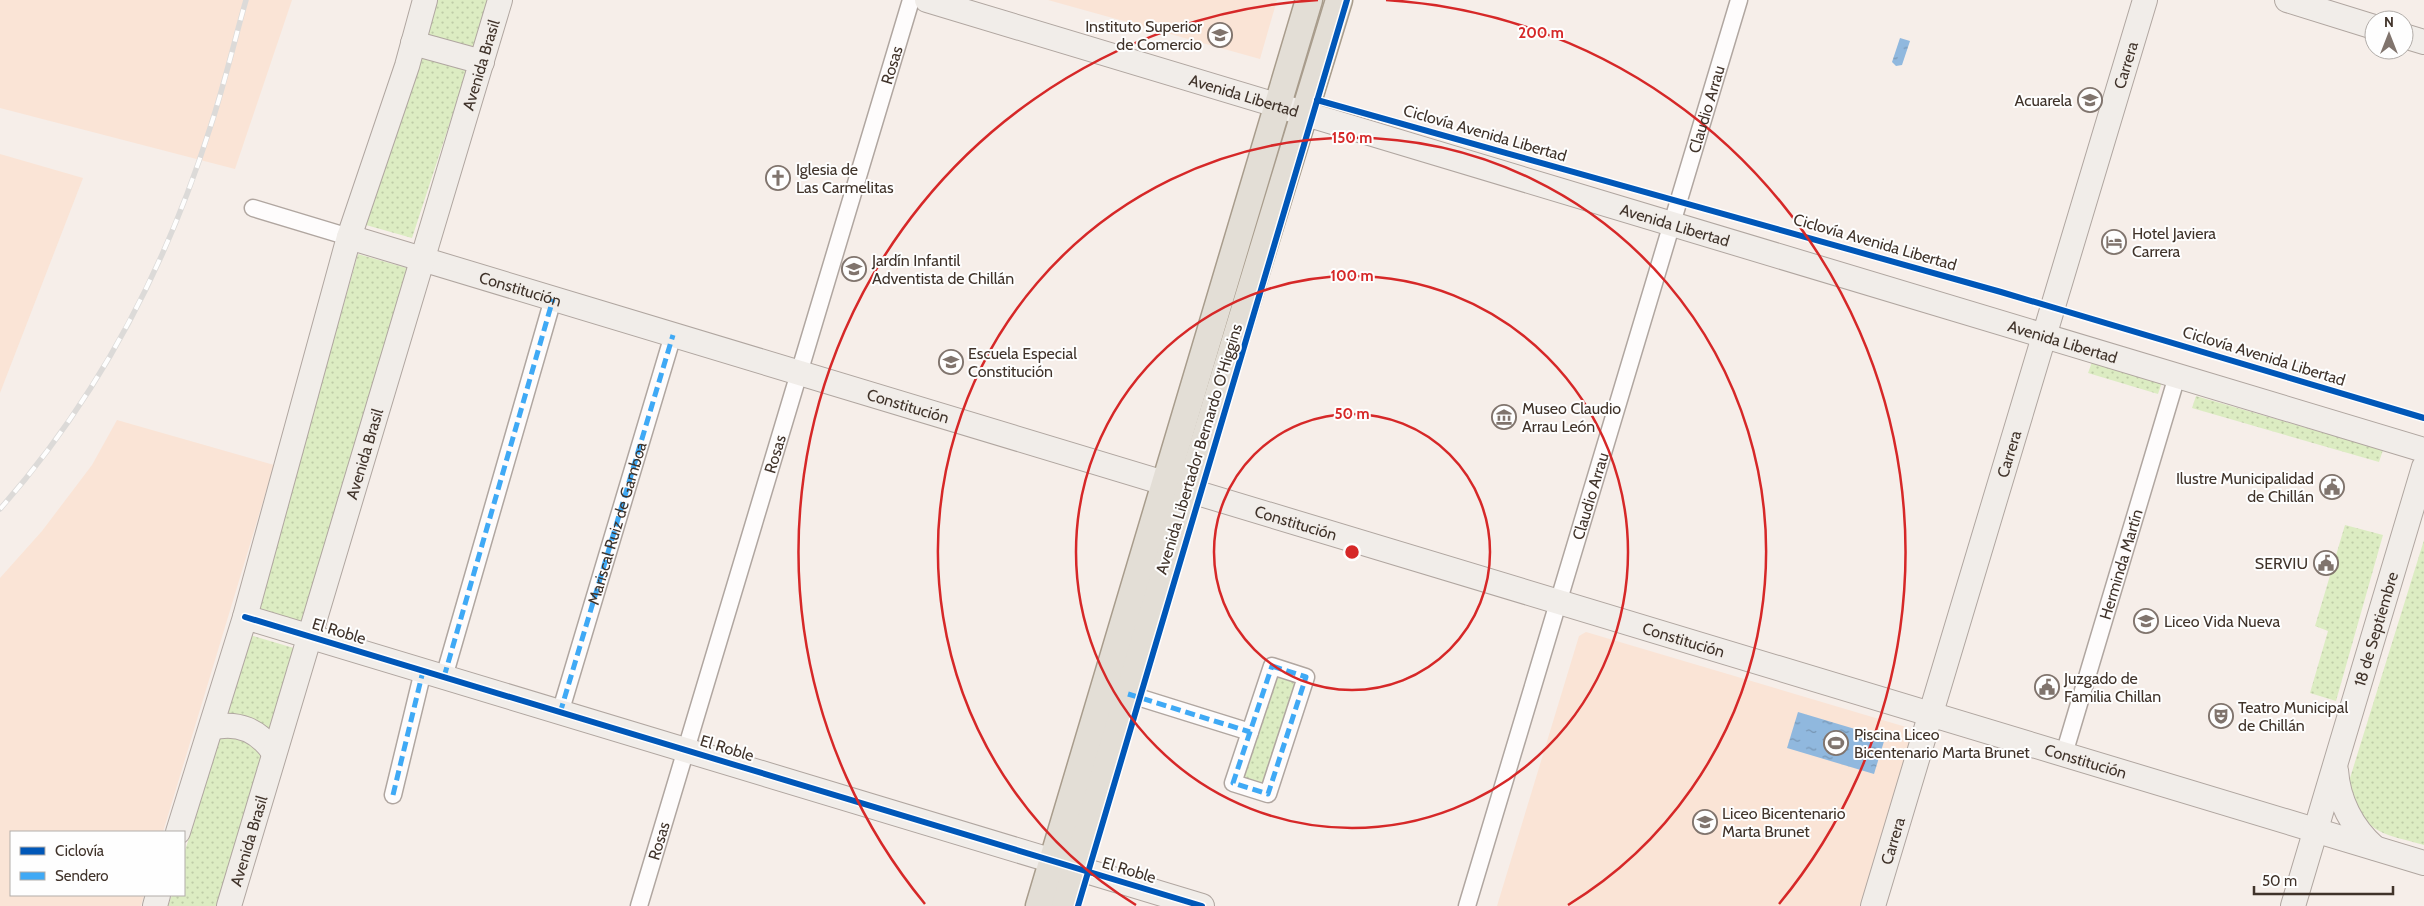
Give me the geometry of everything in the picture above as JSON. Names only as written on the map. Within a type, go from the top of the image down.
[{"type":"main road","points":[[178,831],[245,617],[349,237],[413,43],[425,0]]},
{"type":"main road","name":"Avenida Brasil","points":[[229,906],[500,0]]},
{"type":"main road","name":"Avenida Libertad","points":[[927,0],[2424,450]]},
{"type":"main road","name":"Avenida Libertador Bernardo O'Higgins","points":[[1039,906],[1065,864],[1128,694],[1177,487],[1277,106],[1309,0]]},
{"type":"main road","name":"Avenida Libertador Bernardo O'Higgins","points":[[1065,906],[1065,864],[1177,487],[1305,114],[1340,0]]},
{"type":"main road","name":"Carrera","points":[[1873,906],[2145,0]]},
{"type":"main road","points":[[2287,0],[2364,24]]},
{"type":"main road","points":[[413,43],[482,62]]},
{"type":"main road","name":"Constitución","points":[[349,237],[2424,863]]},
{"type":"main road","name":"18 de Septiembre","points":[[2293,906],[2417,505],[2424,467]]},
{"type":"main road","name":"El Roble","points":[[245,617],[1202,906]]},
{"type":"main road","points":[[211,728],[221,725],[242,726],[261,736],[274,753]]},
{"type":"main road","points":[[2336,765],[2337,783],[2350,817],[2364,838],[2375,848]]},
{"type":"street","name":"Rosas","points":[[639,906],[911,0]]},
{"type":"street","name":"Claudio Arrau","points":[[1467,906],[1739,0]]},
{"type":"street","name":"Constitución","points":[[253,208],[349,237]]},
{"type":"street","points":[[392,795],[433,674],[553,299]]},
{"type":"street","name":"Mariscal Ruiz de Gamboa","points":[[560,712],[672,336]]},
{"type":"street","name":"Herminda Martín","points":[[2064,754],[2177,376]]},
{"type":"street","points":[[1272,666],[1306,677],[1268,794],[1233,783],[1250,732],[1272,666]]},
{"type":"street","points":[[1128,694],[1250,732]]},
{"type":"shaded area","points":[[0,0],[292,0],[235,169],[0,108]]},
{"type":"shaded area","name":"Instituto Superior de Comercio","points":[[1048,0],[1277,0],[1260,59]]},
{"type":"shaded area","points":[[0,154],[83,178],[0,393]]},
{"type":"shaded area","points":[[117,420],[274,465],[163,831],[10,831],[10,896],[144,896],[141,906],[0,906],[0,578],[42,531],[92,465]]},
{"type":"shaded area","name":"Liceo Bicentenario Marta Brunet","points":[[1586,632],[1906,727],[1914,738],[1861,906],[1497,906],[1579,636]]},
{"type":"green space","points":[[434,0],[490,0],[412,238],[366,225]]},
{"type":"green space","points":[[358,254],[410,269],[304,627],[256,613]]},
{"type":"green space","points":[[2092,362],[2162,382],[2158,394],[2088,373]]},
{"type":"green space","points":[[2196,396],[2383,450],[2379,462],[2192,408]]},
{"type":"green space","points":[[2345,525],[2383,535],[2336,701],[2310,693],[2328,631],[2315,626]]},
{"type":"green space","points":[[2424,540],[2424,845],[2393,837],[2368,823],[2356,805],[2350,785],[2350,778]]},
{"type":"green space","points":[[250,635],[297,649],[221,906],[168,906],[172,896],[185,896],[185,851]]},
{"type":"green space","points":[[1274,670],[1302,678],[1266,789],[1238,780]]},
{"type":"water","points":[[1900,38],[1910,41],[1902,65],[1896,66],[1892,62]]},
{"type":"water","name":"Piscina Liceo Bicentenario Marta Brunet","points":[[1798,712],[1885,738],[1874,774],[1787,748]]},
{"type":"railway","points":[[0,509],[68,423],[125,329],[150,281],[192,180],[215,112],[246,0]]},
{"type":"marked path","points":[[444,677],[553,299]]},
{"type":"marked path","points":[[560,713],[673,335]]},
{"type":"marked path","points":[[1272,666],[1306,677],[1268,794],[1233,783],[1272,666]]},
{"type":"marked path","points":[[393,795],[423,671]]},
{"type":"marked path","points":[[1128,694],[1250,732]]},
{"type":"cycle path","points":[[1078,906],[1347,0]]},
{"type":"cycle path","name":"Ciclovía Avenida Libertad","points":[[1317,100],[2001,292],[2424,418]]},
{"type":"cycle path","points":[[245,617],[1202,906]]},
{"type":"place","name":"Instituto Superior de Comercio","points":[[1220,35]]},
{"type":"place","name":"Acuarela","points":[[2090,100]]},
{"type":"place","name":"Iglesia de Las Carmelitas","points":[[778,178]]},
{"type":"place","name":"Hotel Javiera Carrera","points":[[2114,242]]},
{"type":"place","name":"Jardín Infantil Adventista de Chillán","points":[[854,269]]},
{"type":"place","name":"Escuela Especial Constitución","points":[[951,362]]},
{"type":"place","name":"Museo Claudio Arrau León","points":[[1504,417]]},
{"type":"place","name":"Ilustre Municipalidad de Chillán","points":[[2332,487]]},
{"type":"place","name":"SERVIU","points":[[2326,563]]},
{"type":"place","name":"Liceo Vida Nueva","points":[[2146,621]]},
{"type":"place","name":"Juzgado de Familia Chillan","points":[[2047,687]]},
{"type":"place","name":"Teatro Municipal de Chillán","points":[[2221,716]]},
{"type":"place","name":"Piscina Liceo Bicentenario Marta Brunet","points":[[1836,743]]},
{"type":"place","name":"Liceo Bicentenario Marta Brunet","points":[[1705,822]]}]
